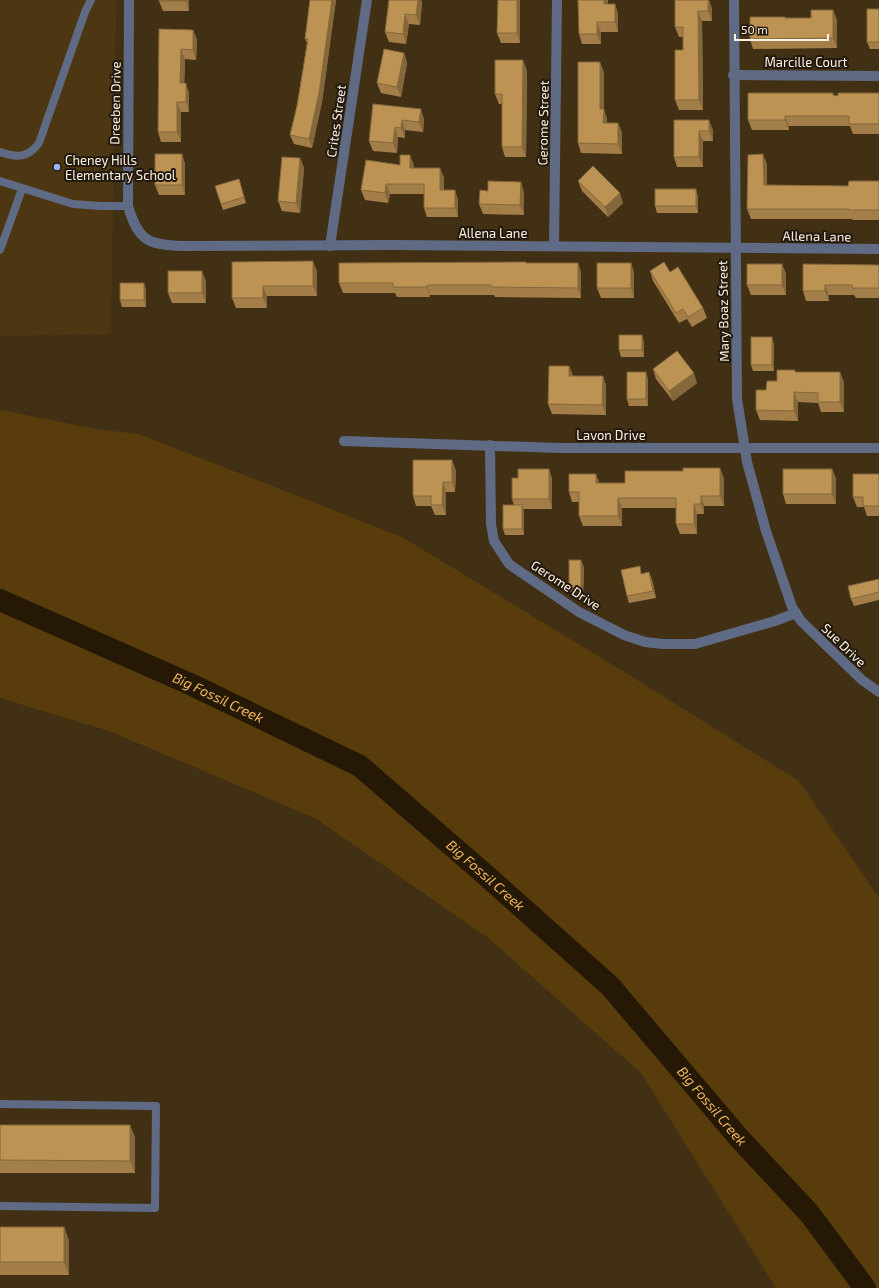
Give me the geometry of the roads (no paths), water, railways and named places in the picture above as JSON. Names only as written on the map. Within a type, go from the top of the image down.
[{"type":"street","name":"Dreeben Drive","points":[[128,206],[129,0]]},
{"type":"street","name":"Crites Street","points":[[330,246],[367,0]]},
{"type":"street","name":"Gerome Street","points":[[554,246],[557,0]]},
{"type":"street","name":"Mary Boaz Street","points":[[734,0],[733,75],[737,399],[747,462],[766,531],[792,607],[796,613]]},
{"type":"street","name":"Marcille Court","points":[[733,75],[879,76]]},
{"type":"street","name":"Allena Lane","points":[[128,206],[133,224],[140,234],[150,242],[166,246],[554,246],[879,249]]},
{"type":"street","name":"Lavon Drive","points":[[344,441],[560,448],[879,448]]},
{"type":"street","name":"Gerome Drive","points":[[490,446],[491,524],[494,541],[509,564],[579,612],[624,635],[645,642],[663,644],[695,644],[775,621],[796,613]]},
{"type":"street","name":"Sue Drive","points":[[796,613],[801,621],[862,680],[879,692]]},
{"type":"lane","points":[[0,152],[10,156],[28,154],[35,149],[39,143],[85,12],[91,0]]},
{"type":"lane","points":[[0,181],[72,204],[128,206]]},
{"type":"lane","points":[[0,250],[22,189]]},
{"type":"lane","points":[[0,1104],[156,1106],[156,1114],[155,1208],[0,1206]]},
{"type":"waterway","name":"Big Fossil Creek","points":[[0,600],[190,684],[360,766],[610,986],[739,1138],[809,1213],[865,1288]]},
{"type":"place","name":"Cheney Hills Elementary School","points":[[57,167]]}]
